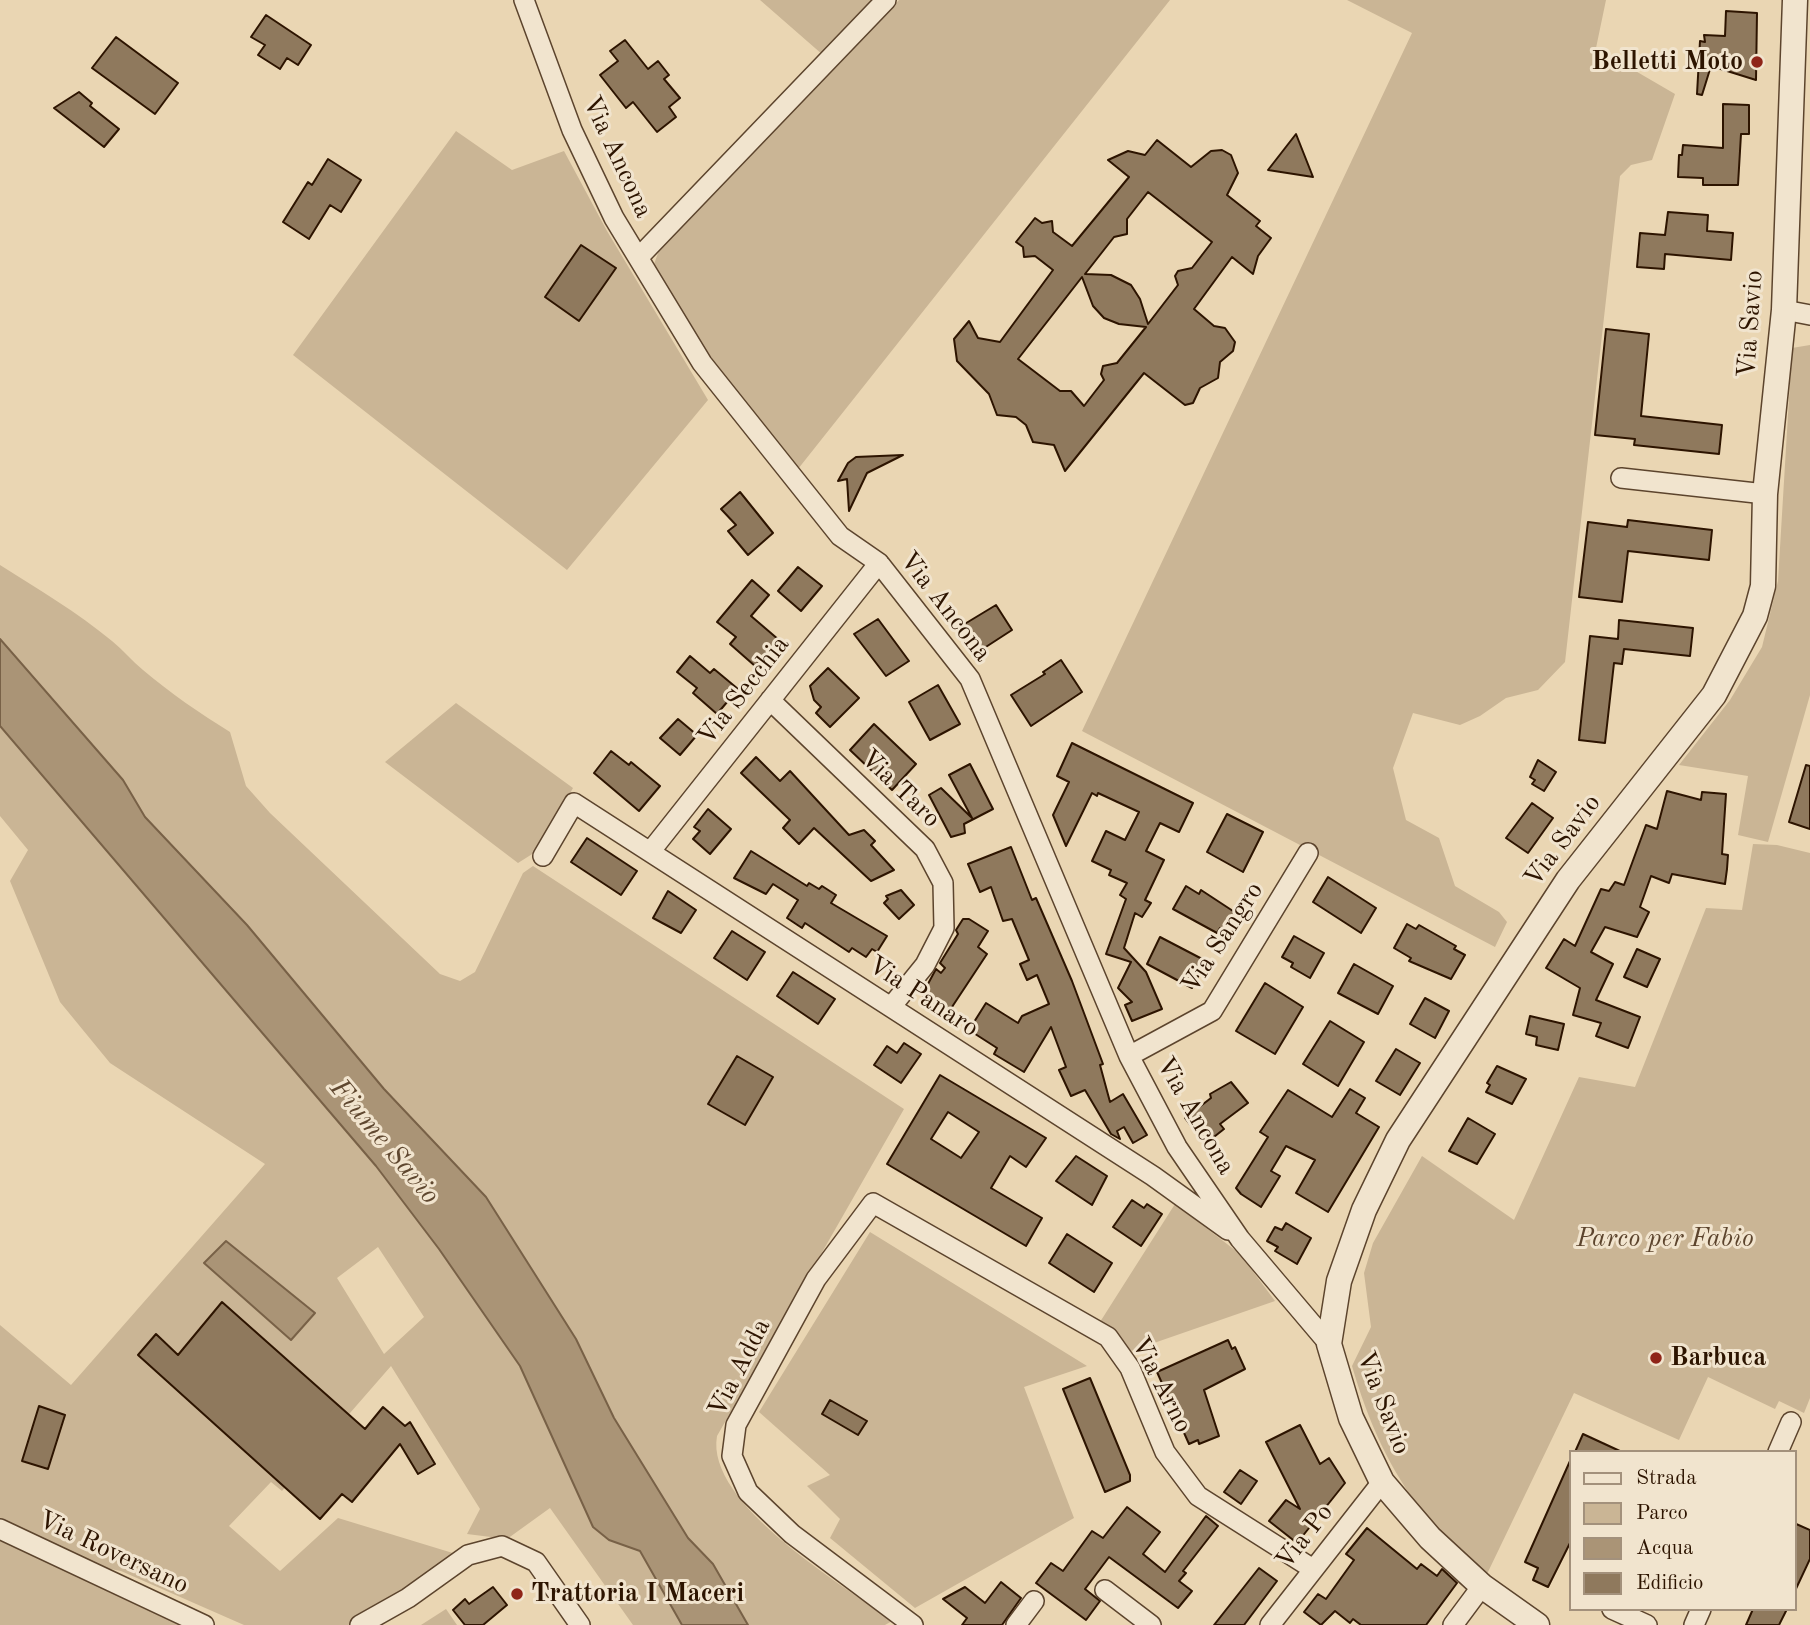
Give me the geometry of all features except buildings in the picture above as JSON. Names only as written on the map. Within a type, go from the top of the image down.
[{"type":"street","name":"Via Ancona","points":[[524,0],[572,130],[614,218],[702,363],[840,536],[879,563],[970,679],[1129,1056],[1177,1147],[1240,1239],[1329,1344]]},
{"type":"street","points":[[639,257],[887,0]]},
{"type":"street","name":"Via Savio","points":[[1537,1625],[1482,1586],[1430,1538],[1382,1482],[1351,1418],[1329,1344],[1339,1281],[1364,1210],[1398,1140],[1568,880],[1714,695],[1755,616],[1763,586],[1765,494],[1784,310],[1795,0]]},
{"type":"street","points":[[1784,310],[1810,315]]},
{"type":"street","points":[[1621,478],[1765,494]]},
{"type":"street","name":"Via Secchia","points":[[650,852],[879,563]]},
{"type":"street","name":"Via Taro","points":[[770,700],[925,849],[943,883],[944,928],[925,965],[891,1007]]},
{"type":"street","name":"Via Panaro","points":[[543,856],[574,803],[1153,1176],[1240,1239]]},
{"type":"street","name":"Via Sangro","points":[[1129,1056],[1212,1012],[1308,853]]},
{"type":"street","name":"Via Arno","points":[[873,1203],[1108,1337],[1130,1368],[1165,1452],[1198,1496],[1313,1569]]},
{"type":"street","name":"Via Adda","points":[[873,1203],[816,1279],[736,1425],[732,1456],[748,1492],[792,1534],[913,1625]]},
{"type":"street","points":[[1779,1450],[1791,1422]]},
{"type":"street","name":"Via Po","points":[[1269,1625],[1382,1482]]},
{"type":"street","name":"Via Roversano","points":[[0,1529],[204,1625]]},
{"type":"street","points":[[360,1625],[408,1598],[468,1555],[502,1546],[536,1562],[580,1625]]},
{"type":"street","points":[[1453,1625],[1482,1586]]},
{"type":"street","points":[[1105,1590],[1151,1625]]},
{"type":"street","points":[[1016,1625],[1034,1601]]},
{"type":"street","points":[[1616,1611],[1647,1625]]},
{"type":"green space","points":[[760,0],[877,0],[823,55]]},
{"type":"green space","points":[[899,0],[1170,0],[798,469],[738,398],[653,267],[662,242]]},
{"type":"green space","points":[[1347,0],[1606,0],[1596,48],[1675,94],[1652,160],[1631,165],[1620,176],[1565,662],[1538,690],[1506,698],[1480,716],[1460,725],[1413,713],[1393,768],[1406,820],[1439,838],[1455,886],[1499,912],[1507,922],[1495,947],[1082,731],[1412,33]]},
{"type":"green space","points":[[456,131],[512,170],[564,151],[607,231],[708,400],[567,570],[293,355]]},
{"type":"green space","points":[[1810,345],[1810,695],[1768,842],[1738,835],[1748,776],[1679,765],[1730,700],[1762,647],[1778,581],[1792,348]]},
{"type":"green space","points":[[0,565],[85,620],[164,687],[230,732],[246,786],[270,813],[440,974],[460,981],[475,972],[523,873],[533,866],[904,1109],[717,1436],[719,1462],[733,1489],[754,1515],[812,1565],[892,1621],[885,1625],[748,1625],[713,1564],[688,1538],[614,1418],[576,1339],[486,1197],[384,1089],[247,925],[145,817],[123,780],[0,639]]},
{"type":"green space","points":[[456,703],[573,788],[537,851],[518,863],[385,762]]},
{"type":"green space","points":[[0,726],[376,1166],[439,1249],[520,1366],[593,1527],[609,1540],[640,1551],[682,1625],[633,1625],[550,1508],[507,1539],[467,1534],[480,1509],[391,1366],[282,1491],[271,1482],[229,1526],[280,1571],[338,1518],[456,1554],[402,1595],[348,1625],[244,1625],[121,1571],[105,1568],[0,1520],[0,1325],[71,1385],[265,1164],[110,1063],[60,1002],[10,881],[28,850],[0,816]],"holes":[[[378,1247],[424,1317],[384,1354],[337,1278]]]},
{"type":"green space","name":"Parco per Fabio","points":[[1753,844],[1777,845],[1810,853],[1810,1398],[1804,1413],[1779,1401],[1775,1409],[1708,1377],[1679,1440],[1574,1393],[1487,1574],[1439,1531],[1412,1498],[1381,1444],[1358,1386],[1352,1366],[1371,1327],[1364,1273],[1373,1243],[1422,1156],[1514,1220],[1579,1077],[1635,1087],[1706,908],[1742,910]]},
{"type":"green space","points":[[1175,1204],[1240,1254],[1275,1301],[1128,1352],[1100,1322]]},
{"type":"green space","points":[[870,1232],[1087,1366],[1024,1387],[1074,1518],[915,1608],[830,1538],[840,1519],[807,1486],[830,1475],[759,1412]]},
{"type":"green space","points":[[0,1540],[184,1625],[0,1625]]},
{"type":"green space","points":[[446,1609],[457,1625],[421,1625]]},
{"type":"water","name":"Fiume Savio","points":[[0,639],[123,780],[145,817],[247,925],[384,1089],[486,1197],[576,1339],[614,1418],[688,1538],[713,1564],[748,1625],[682,1625],[640,1551],[609,1540],[593,1527],[520,1366],[439,1249],[376,1166],[0,726]]},
{"type":"water","points":[[226,1241],[315,1313],[291,1340],[204,1263]]},
{"type":"place","name":"Belletti Moto","points":[[1757,62]]},
{"type":"place","name":"Barbuca","points":[[1656,1358]]},
{"type":"place","name":"Trattoria I Maceri","points":[[517,1594]]}]
